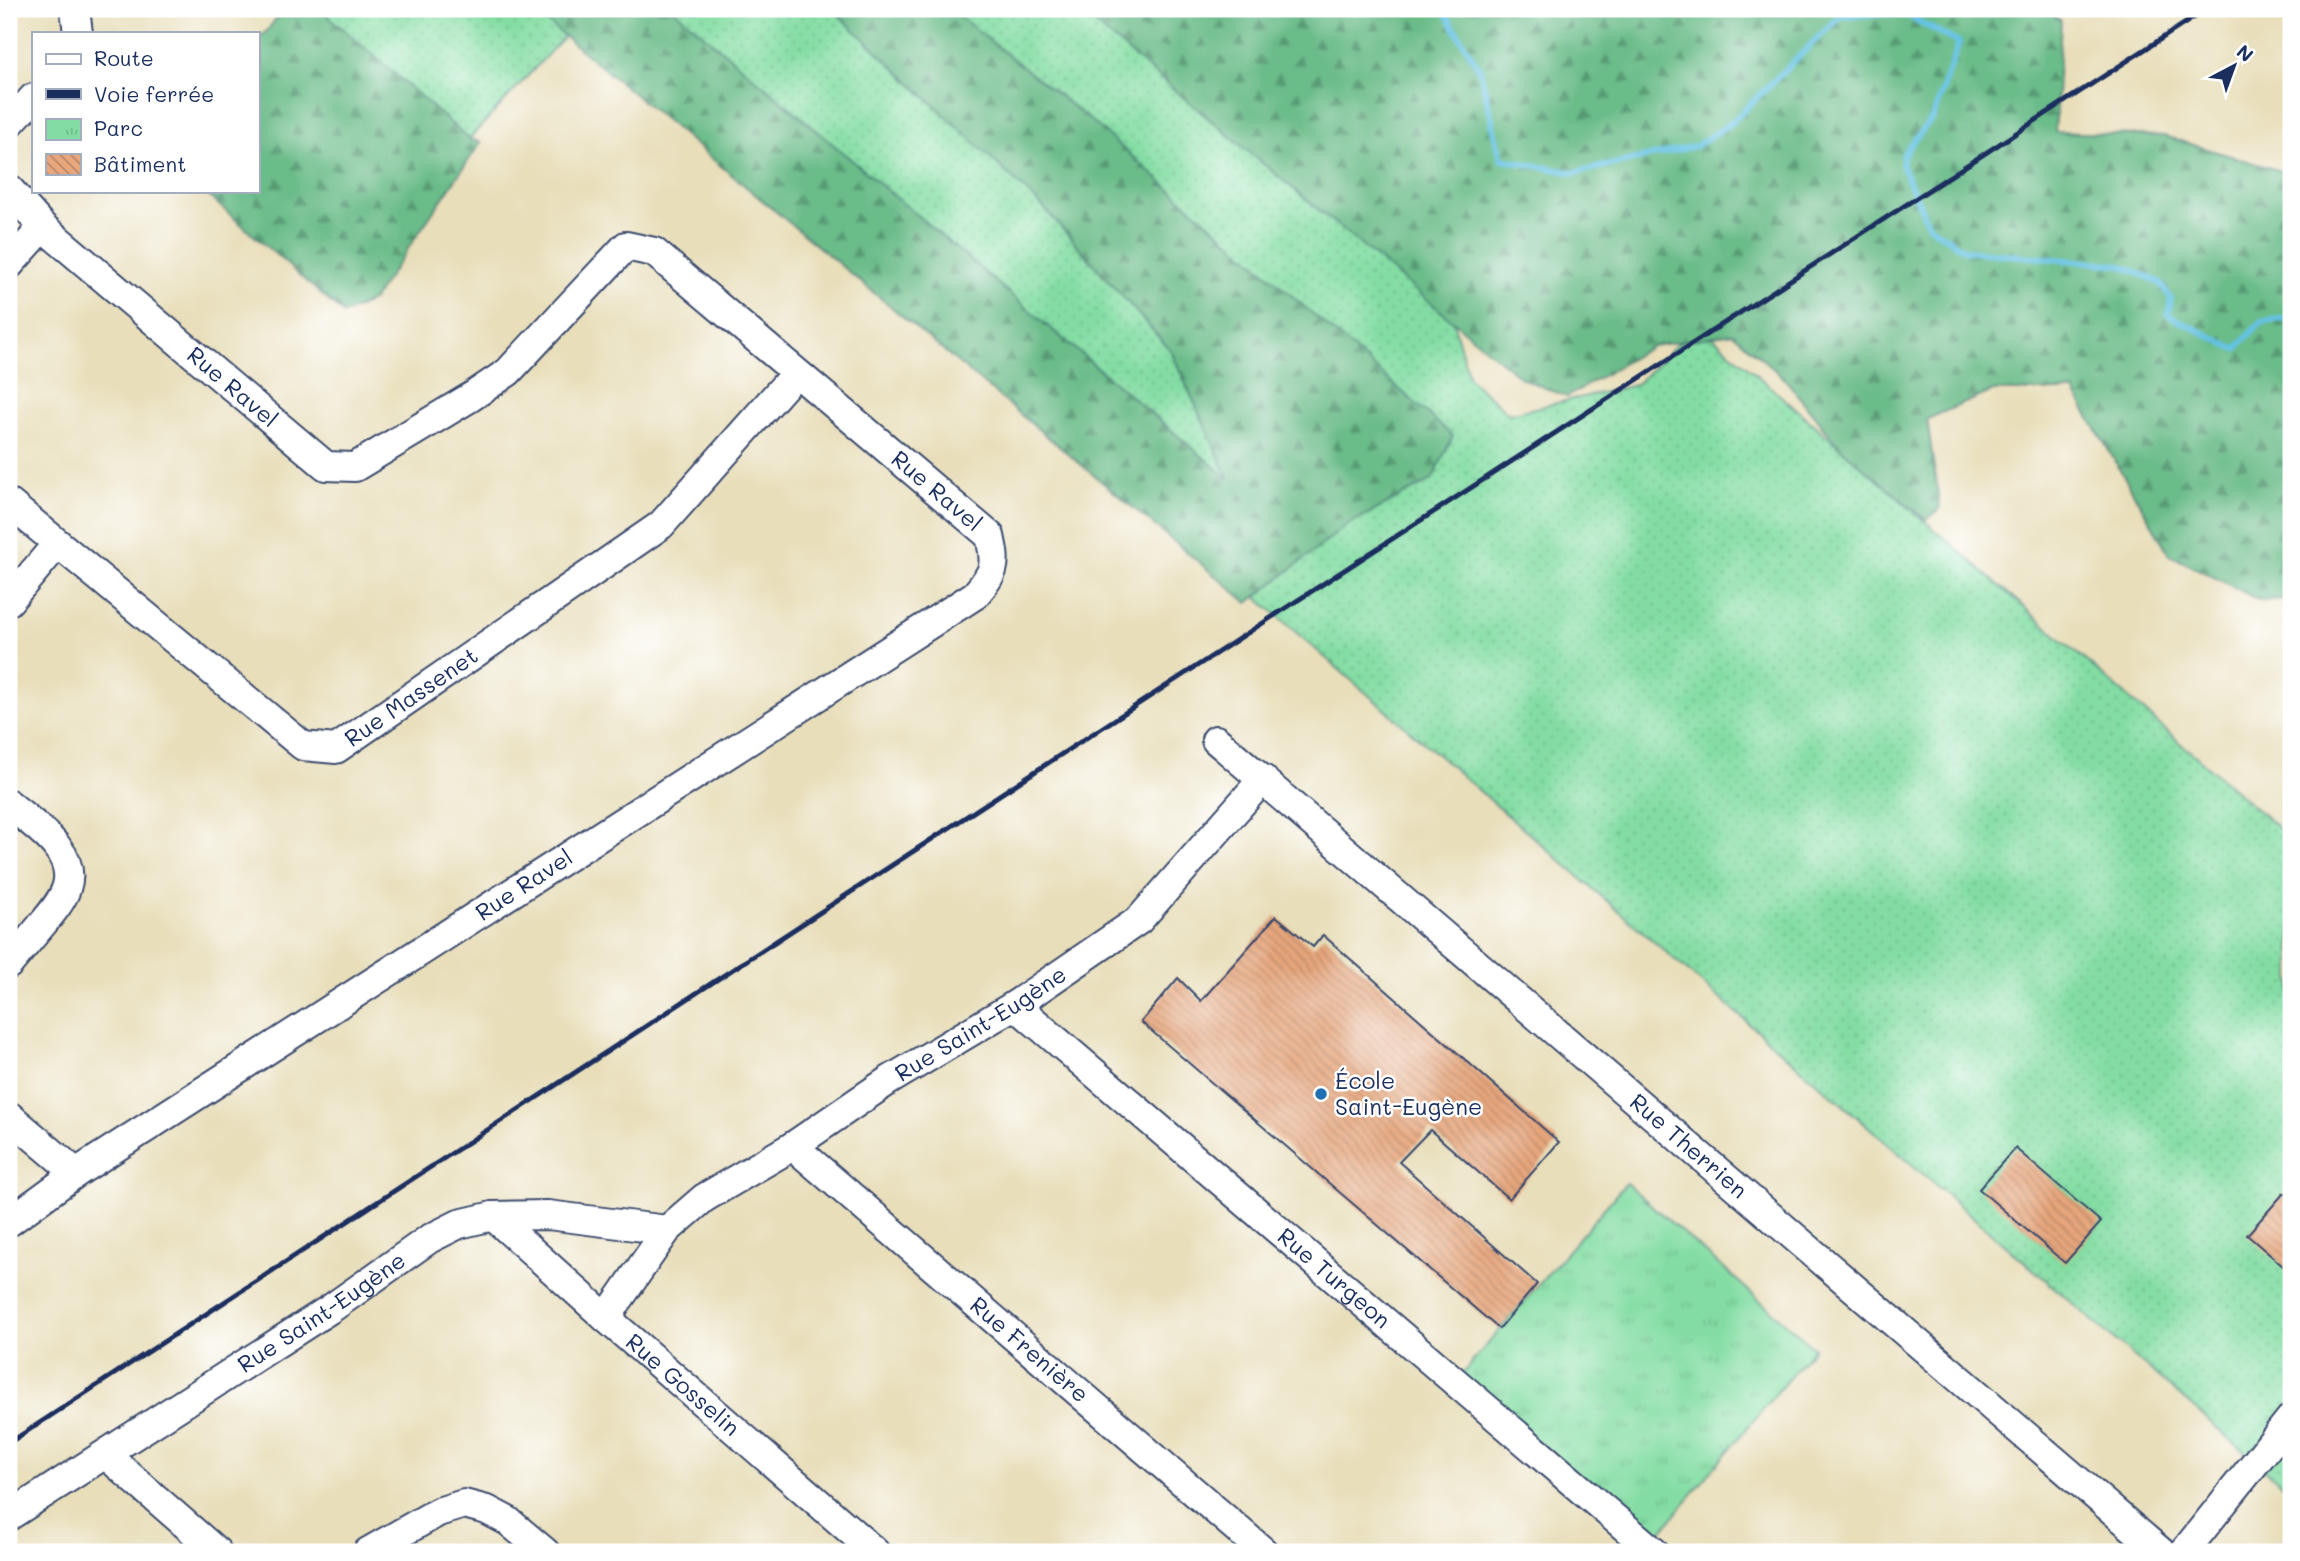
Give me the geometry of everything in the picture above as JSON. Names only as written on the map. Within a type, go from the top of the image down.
[{"type":"street","points":[[75,9],[78,32]]},
{"type":"street","points":[[9,124],[32,99]]},
{"type":"street","name":"Rue Ravel","points":[[9,189],[43,227],[326,466],[355,467],[471,397],[508,372],[626,246],[654,252],[990,536],[994,554],[993,574],[975,595],[76,1173],[9,1222]]},
{"type":"street","points":[[9,265],[43,227]]},
{"type":"street","name":"Rue Massenet","points":[[9,503],[303,746],[336,749],[661,525],[796,373]]},
{"type":"street","points":[[9,601],[57,544]]},
{"type":"street","name":"Rue Therrien","points":[[1216,740],[2182,1551]]},
{"type":"street","name":"Rue Saint-Eugène","points":[[606,1318],[667,1230],[704,1198],[793,1146],[888,1081],[1015,1005],[1139,920],[1263,779]]},
{"type":"street","points":[[9,804],[57,846],[69,872],[68,886],[62,901],[9,964]]},
{"type":"street","name":"Rue Turgeon","points":[[1015,1005],[1654,1552]]},
{"type":"street","points":[[9,1116],[76,1173]]},
{"type":"street","name":"Rue Frenière","points":[[793,1146],[1264,1552]]},
{"type":"street","name":"Rue Saint-Eugène","points":[[9,1516],[333,1307],[429,1239],[459,1224],[493,1216],[548,1215],[667,1230]]},
{"type":"street","name":"Rue Gosselin","points":[[493,1216],[875,1552]]},
{"type":"street","points":[[2182,1551],[2291,1419]]},
{"type":"street","points":[[106,1455],[217,1552]]},
{"type":"street","points":[[368,1552],[438,1512],[464,1504],[487,1510],[508,1521],[545,1552]]},
{"type":"green space","points":[[283,9],[320,9],[469,139],[481,142],[372,301],[344,314],[204,192],[259,192],[259,37],[266,32]]},
{"type":"green space","points":[[317,9],[590,9],[469,139]]},
{"type":"green space","points":[[604,9],[1097,9],[1450,311],[1469,378],[1509,414],[1635,385],[1698,324],[2291,839],[2291,1492],[1298,634]]},
{"type":"green space","points":[[673,9],[1229,479],[1171,351],[1044,208],[832,9],[950,9],[1095,124],[1453,436],[1432,480],[1347,525],[1248,603],[534,11]]},
{"type":"green space","points":[[1077,9],[2046,9],[2061,21],[2055,132],[2164,136],[2291,174],[2291,598],[2261,601],[2170,555],[2074,391],[1993,391],[1927,419],[1940,509],[1926,520],[1840,448],[1785,379],[1733,333],[1652,346],[1567,397],[1521,378]]},
{"type":"green space","points":[[1626,1183],[1814,1348],[1648,1547],[1455,1382]]},
{"type":"building","points":[[1276,916],[1313,947],[1323,935],[1559,1142],[1509,1199],[1430,1130],[1399,1162],[1537,1284],[1499,1329],[1141,1022],[1178,978],[1201,1001]]},
{"type":"building","points":[[2015,1148],[2101,1222],[2065,1263],[1979,1189]]},
{"type":"building","points":[[2284,1193],[2291,1199],[2291,1273],[2247,1235]]},
{"type":"waterway","points":[[1443,9],[1480,70],[1501,159],[1574,173],[1696,146],[1731,123],[1840,16],[1903,13],[1959,43],[1933,117],[1904,153],[1902,166],[1929,226],[1966,251],[2120,265],[2159,282],[2171,298],[2168,315],[2236,349],[2262,321],[2291,318]]},
{"type":"railway","points":[[9,1443],[2207,9]]},
{"type":"place","name":"École Saint-Eugène","points":[[1321,1094]]}]
